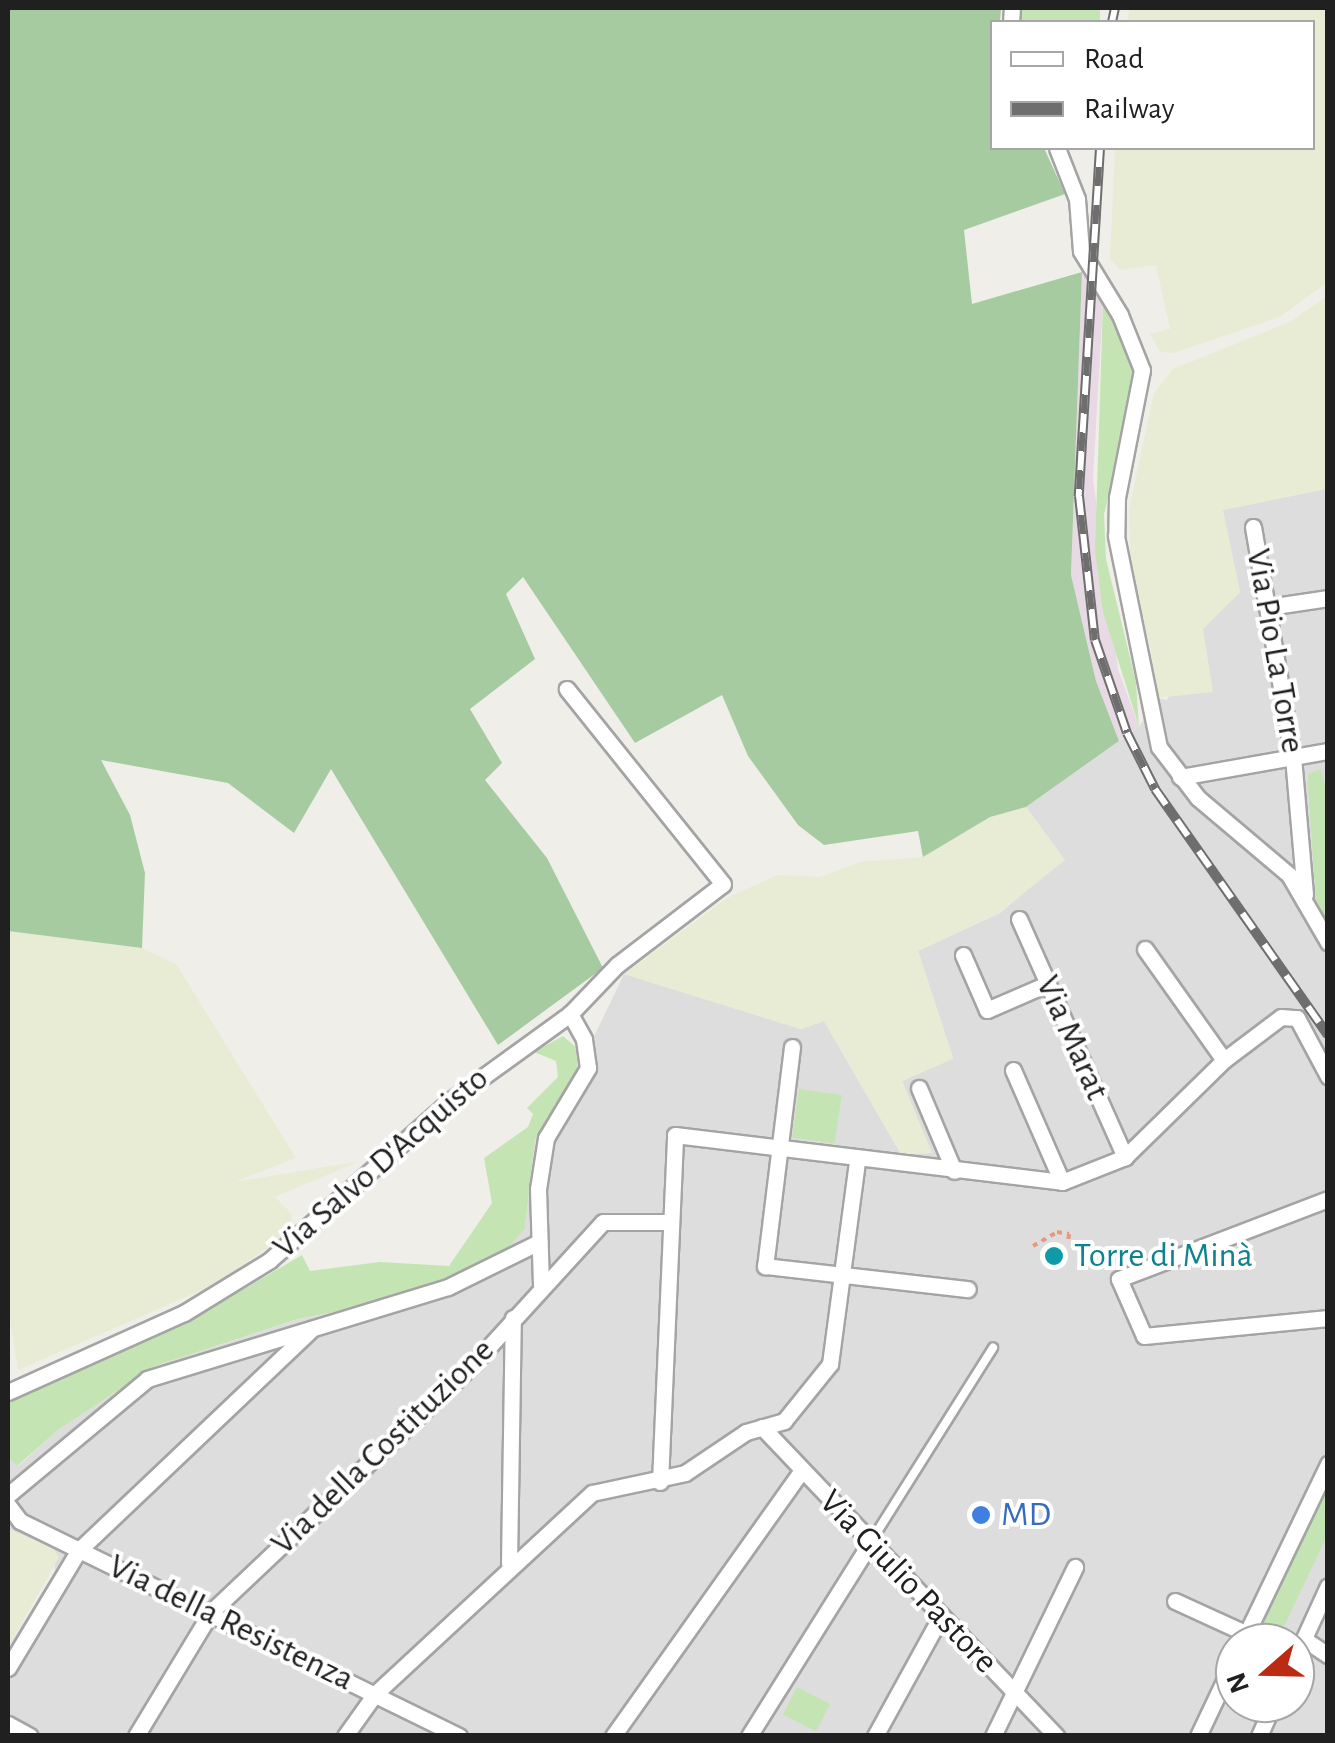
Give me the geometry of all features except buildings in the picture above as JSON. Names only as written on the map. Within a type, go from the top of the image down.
[{"type":"street","points":[[1058,150],[1077,199],[1082,252],[1120,315],[1142,370],[1117,497],[1116,536],[1159,748],[1180,777],[1304,894],[1328,942]]},
{"type":"street","name":"Via Pio La Torre","points":[[1254,527],[1293,757],[1304,894]]},
{"type":"street","points":[[1268,607],[1328,598]]},
{"type":"street","name":"Via Salvo D'Acquisto","points":[[8,1392],[184,1313],[270,1260],[451,1100],[570,1014],[616,965],[723,884],[567,689]]},
{"type":"street","points":[[1180,777],[1328,752]]},
{"type":"street","name":"Via Marat","points":[[1019,920],[1125,1157]]},
{"type":"street","points":[[1145,949],[1224,1060]]},
{"type":"street","points":[[963,955],[987,1010],[1047,984]]},
{"type":"street","points":[[541,1285],[546,1138],[588,1068],[584,1039],[570,1014]]},
{"type":"street","points":[[660,1482],[675,1135],[858,1161],[1062,1182],[1125,1157],[1224,1060],[1281,1017],[1297,1018],[1328,1076]]},
{"type":"street","points":[[792,1047],[765,1266],[968,1290]]},
{"type":"street","points":[[1013,1070],[1062,1182]]},
{"type":"street","points":[[919,1088],[954,1171]]},
{"type":"street","points":[[344,1736],[374,1694],[509,1563],[592,1493],[660,1482],[784,1420],[830,1364],[858,1161]]},
{"type":"street","points":[[1328,1198],[1119,1280],[1144,1336],[1328,1318]]},
{"type":"street","name":"Via della Costituzione","points":[[136,1736],[211,1612],[514,1318],[602,1222],[672,1222]]},
{"type":"street","points":[[8,1495],[147,1379],[448,1287],[540,1242]]},
{"type":"street","points":[[509,1563],[514,1318]]},
{"type":"street","points":[[8,1668],[79,1550],[314,1328]]},
{"type":"street","name":"Via Giulio Pastore","points":[[762,1428],[1056,1736]]},
{"type":"street","points":[[1251,1623],[1328,1464]]},
{"type":"street","points":[[613,1736],[801,1471]]},
{"type":"street","name":"Via della Resistenza","points":[[8,1505],[20,1521],[459,1736]]},
{"type":"street","points":[[749,1736],[870,1543]]},
{"type":"street","points":[[992,1736],[1075,1568]]},
{"type":"street","points":[[1311,1623],[1328,1586]]},
{"type":"street","points":[[1175,1600],[1217,1623]]},
{"type":"street","points":[[875,1736],[940,1616]]},
{"type":"street","points":[[1198,1736],[1215,1700]]},
{"type":"street","points":[[8,1724],[30,1736]]},
{"type":"lane","points":[[870,1543],[994,1348]]},
{"type":"path","points":[[1033,1246],[1058,1232],[1069,1234],[1068,1244]]},
{"type":"shaded area","points":[[1082,272],[1103,304],[1093,479],[1118,669],[1139,727],[1119,741],[1096,681],[1071,575]]},
{"type":"shaded area","points":[[1326,489],[1327,1735],[8,1735],[8,1648],[55,1571],[53,1548],[8,1529],[8,1457],[18,1466],[58,1430],[155,1366],[299,1319],[386,1302],[525,1228],[535,1139],[576,1074],[624,974],[801,1029],[824,1021],[901,1154],[931,1153],[902,1081],[953,1058],[918,951],[1000,913],[1064,859],[1026,807],[1139,727],[1156,698],[1167,700],[1203,628],[1240,592],[1222,510]]},
{"type":"green space","points":[[8,8],[1001,8],[1000,20],[990,20],[990,150],[1045,150],[1065,194],[964,230],[972,304],[1082,272],[1071,575],[1096,681],[1119,741],[1026,807],[990,817],[923,857],[918,831],[824,845],[798,825],[748,756],[722,695],[635,743],[523,577],[506,594],[535,659],[470,709],[502,763],[485,780],[547,858],[603,968],[498,1045],[331,769],[294,833],[228,783],[101,760],[130,815],[145,873],[142,948],[8,931]]},
{"type":"green space","points":[[1021,8],[1100,8],[1100,20],[1021,20]]},
{"type":"green space","points":[[1130,8],[1327,8],[1327,283],[1279,317],[1174,353],[1160,352],[1150,334],[1170,329],[1156,265],[1120,270],[1110,259],[1115,150],[1315,150],[1315,20],[1127,20]]},
{"type":"green space","points":[[1327,296],[1327,497],[1325,489],[1223,510],[1240,592],[1203,629],[1213,692],[1156,698],[1150,644],[1131,586],[1129,509],[1154,393],[1173,369],[1290,322]]},
{"type":"green space","points":[[1103,304],[1124,336],[1138,381],[1104,514],[1106,559],[1136,682],[1139,727],[1103,612],[1095,551]]},
{"type":"green space","points":[[1321,769],[1327,794],[1327,927],[1316,901],[1308,786],[1308,774]]},
{"type":"green space","points":[[1026,807],[1065,860],[999,913],[918,951],[953,1059],[902,1081],[932,1153],[901,1154],[824,1021],[801,1029],[624,974],[727,898],[777,875],[820,877],[860,862],[922,857],[990,817]]},
{"type":"green space","points":[[8,931],[142,948],[176,964],[296,1158],[234,1182],[360,1161],[275,1197],[292,1214],[289,1232],[218,1283],[18,1370],[8,1307]]},
{"type":"green space","points":[[563,1036],[580,1051],[576,1074],[535,1139],[525,1228],[503,1254],[386,1302],[298,1319],[155,1366],[58,1430],[17,1466],[8,1457],[8,1403],[191,1320],[302,1255],[310,1271],[380,1262],[449,1266],[492,1203],[484,1158],[528,1127],[533,1114],[527,1108],[558,1077],[556,1061],[534,1052]]},
{"type":"green space","points":[[799,1089],[842,1095],[835,1144],[792,1138]]},
{"type":"green space","points":[[1327,1488],[1327,1536],[1286,1623],[1263,1623]]},
{"type":"green space","points":[[8,1529],[53,1548],[59,1557],[8,1648]]},
{"type":"green space","points":[[797,1687],[830,1704],[816,1731],[783,1715]]},
{"type":"railway","points":[[1112,20],[1115,8]]},
{"type":"railway","points":[[1100,150],[1079,496],[1095,640],[1127,733],[1155,789],[1328,1035]]},
{"type":"place","name":"Torre di Minà","points":[[1054,1256]]},
{"type":"place","name":"MD","points":[[981,1515]]}]
